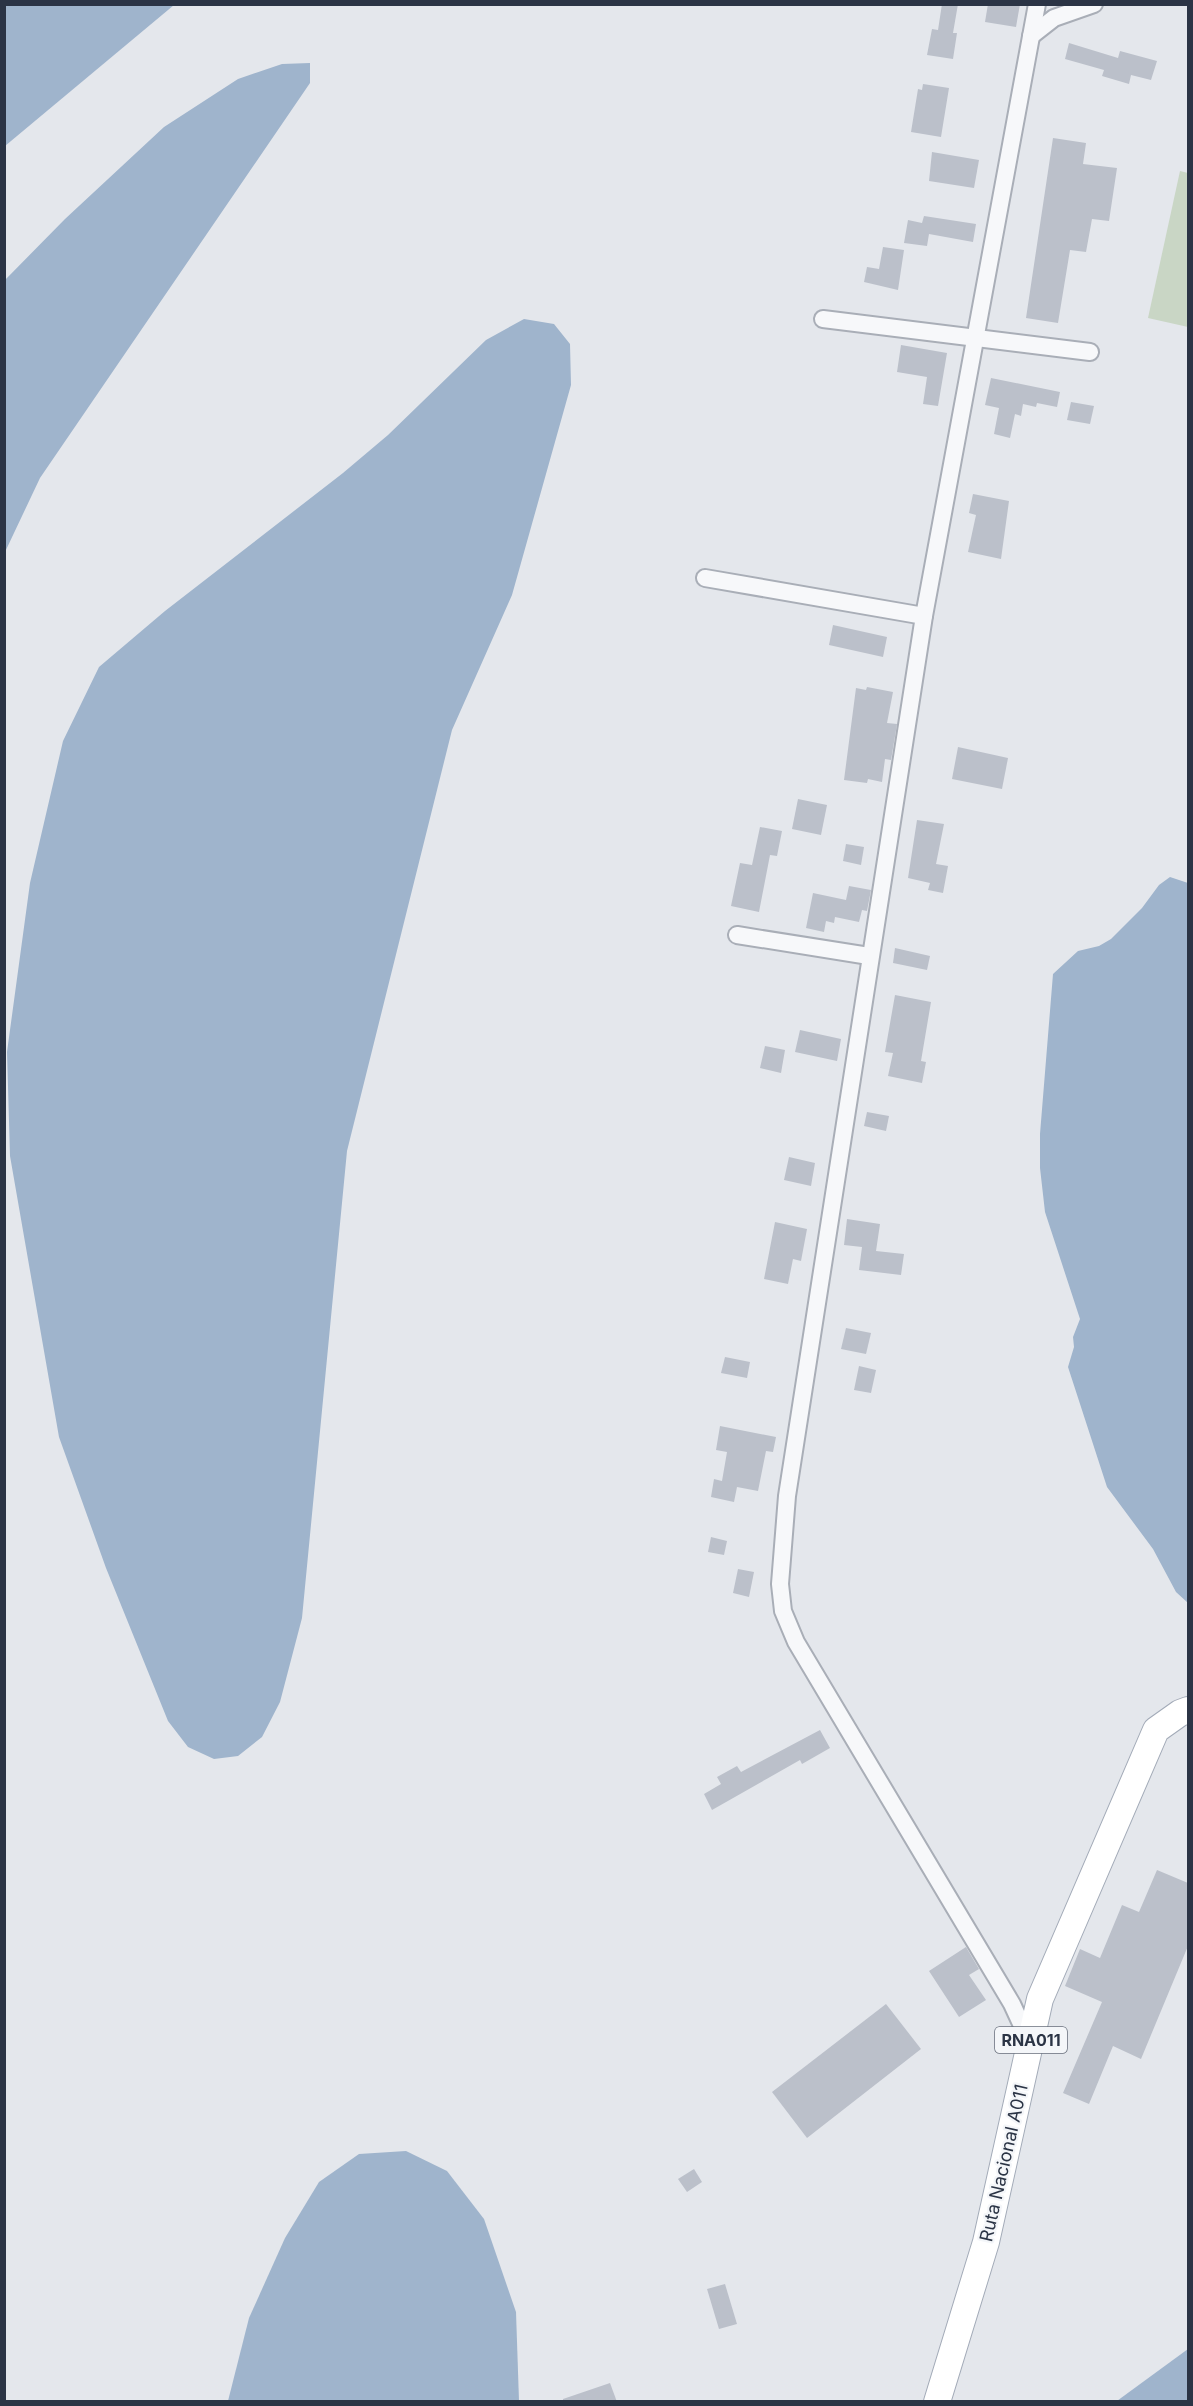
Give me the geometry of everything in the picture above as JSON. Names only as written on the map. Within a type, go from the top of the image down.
[{"type":"main road","name":"Ruta Nacional A011","points":[[937,2402],[986,2242],[1040,1999],[1156,1730],[1188,1710]]},
{"type":"street","points":[[1030,2045],[1012,2004],[796,1642],[783,1611],[780,1584],[787,1496],[869,956],[924,616],[1037,4]]},
{"type":"street","points":[[1031,36],[1054,18],[1094,4]]},
{"type":"street","points":[[823,319],[1090,352]]},
{"type":"street","points":[[705,578],[924,616]]},
{"type":"street","points":[[737,935],[869,956]]},
{"type":"green space","points":[[1180,171],[1188,173],[1188,327],[1148,318]]},
{"type":"water","points":[[5,4],[174,4],[174,5],[5,146]]},
{"type":"water","points":[[310,63],[310,83],[40,478],[5,552],[5,280],[65,219],[164,127],[238,79],[282,64]]},
{"type":"water","points":[[524,319],[554,324],[570,344],[571,385],[512,595],[452,730],[347,1151],[302,1618],[280,1702],[262,1737],[238,1756],[214,1759],[188,1747],[168,1721],[106,1568],[59,1437],[10,1156],[7,1052],[30,883],[63,741],[99,667],[165,611],[343,473],[388,435],[486,340]]},
{"type":"water","points":[[1170,877],[1188,883],[1188,1603],[1176,1592],[1153,1549],[1107,1487],[1068,1367],[1074,1347],[1073,1337],[1080,1319],[1045,1212],[1040,1168],[1040,1134],[1053,974],[1078,951],[1099,946],[1111,939],[1142,908],[1159,885]]},
{"type":"water","points":[[406,2151],[447,2171],[484,2219],[516,2312],[519,2401],[228,2401],[249,2318],[285,2238],[319,2182],[359,2154]]},
{"type":"water","points":[[1188,2349],[1188,2401],[1117,2401],[1121,2398]]},
{"type":"building","points":[[942,4],[958,4],[953,33],[957,33],[953,59],[927,55],[932,29],[938,30]]},
{"type":"building","points":[[988,4],[1020,4],[1016,27],[985,22]]},
{"type":"building","points":[[1069,43],[1118,58],[1120,51],[1157,61],[1151,80],[1131,75],[1129,84],[1102,76],[1104,70],[1065,59]]},
{"type":"building","points":[[923,84],[949,88],[941,137],[911,132],[918,89],[922,90]]},
{"type":"building","points":[[1053,138],[1086,143],[1083,164],[1117,168],[1109,221],[1092,219],[1086,252],[1070,250],[1058,323],[1026,318]]},
{"type":"building","points":[[932,152],[979,160],[974,188],[929,181]]},
{"type":"building","points":[[924,216],[976,224],[973,242],[929,234],[927,246],[904,243],[908,220],[922,223]]},
{"type":"building","points":[[883,247],[904,250],[898,290],[864,282],[867,267],[879,269]]},
{"type":"building","points":[[901,345],[947,353],[938,406],[923,404],[927,377],[897,372]]},
{"type":"building","points":[[991,378],[1060,392],[1057,407],[1037,403],[1036,407],[1023,404],[1021,416],[1015,414],[1010,438],[994,434],[999,408],[985,405]]},
{"type":"building","points":[[1071,402],[1094,406],[1090,424],[1067,420]]},
{"type":"building","points":[[973,494],[1009,501],[1001,559],[968,552],[976,515],[969,513]]},
{"type":"building","points":[[833,625],[887,637],[883,657],[829,645]]},
{"type":"building","points":[[867,687],[893,692],[887,723],[897,724],[891,760],[885,759],[882,782],[868,779],[867,783],[844,780],[856,688],[866,690]]},
{"type":"building","points":[[958,747],[1008,758],[1002,789],[952,779]]},
{"type":"building","points":[[798,799],[827,805],[821,835],[792,829]]},
{"type":"building","points":[[917,820],[944,824],[936,864],[948,866],[943,893],[928,890],[930,883],[908,878]]},
{"type":"building","points":[[760,827],[782,831],[777,856],[770,855],[759,912],[731,906],[740,863],[752,865]]},
{"type":"building","points":[[846,844],[864,847],[861,865],[843,861]]},
{"type":"building","points":[[849,886],[871,890],[867,911],[862,910],[859,922],[835,917],[834,923],[826,921],[824,932],[806,928],[813,893],[846,900]]},
{"type":"building","points":[[895,948],[930,956],[927,970],[893,963]]},
{"type":"building","points":[[895,995],[931,1002],[921,1061],[926,1062],[922,1083],[888,1076],[893,1053],[885,1052]]},
{"type":"building","points":[[800,1030],[841,1039],[837,1061],[795,1052]]},
{"type":"building","points":[[765,1046],[785,1050],[781,1073],[760,1068]]},
{"type":"building","points":[[867,1112],[889,1116],[886,1131],[864,1126]]},
{"type":"building","points":[[789,1157],[815,1163],[811,1186],[784,1180]]},
{"type":"building","points":[[847,1219],[880,1224],[876,1251],[904,1254],[901,1275],[859,1270],[862,1247],[844,1245]]},
{"type":"building","points":[[775,1222],[807,1229],[801,1261],[793,1259],[788,1284],[764,1279]]},
{"type":"building","points":[[846,1328],[871,1333],[866,1354],[841,1349]]},
{"type":"building","points":[[725,1357],[750,1362],[747,1378],[721,1373]]},
{"type":"building","points":[[859,1366],[876,1370],[871,1393],[854,1390]]},
{"type":"building","points":[[720,1426],[776,1437],[773,1452],[766,1451],[758,1491],[737,1487],[734,1502],[711,1497],[714,1479],[722,1481],[727,1452],[716,1450]]},
{"type":"building","points":[[711,1537],[727,1541],[724,1555],[708,1552]]},
{"type":"building","points":[[738,1569],[754,1572],[749,1597],[733,1593]]},
{"type":"building","points":[[820,1730],[830,1748],[802,1764],[800,1760],[712,1810],[704,1794],[721,1784],[717,1777],[737,1766],[741,1772]]},
{"type":"building","points":[[1157,1870],[1188,1883],[1188,1946],[1141,2059],[1113,2046],[1089,2104],[1063,2093],[1102,2002],[1065,1986],[1080,1949],[1100,1958],[1122,1905],[1139,1912]]},
{"type":"building","points":[[966,1947],[979,1969],[969,1975],[986,2000],[959,2017],[929,1971]]},
{"type":"building","points":[[886,2004],[921,2049],[807,2138],[772,2092]]},
{"type":"building","points":[[694,2169],[702,2182],[687,2192],[678,2179]]},
{"type":"building","points":[[725,2284],[737,2324],[719,2329],[707,2289]]},
{"type":"building","points":[[610,2383],[617,2402],[563,2402],[563,2399]]}]
